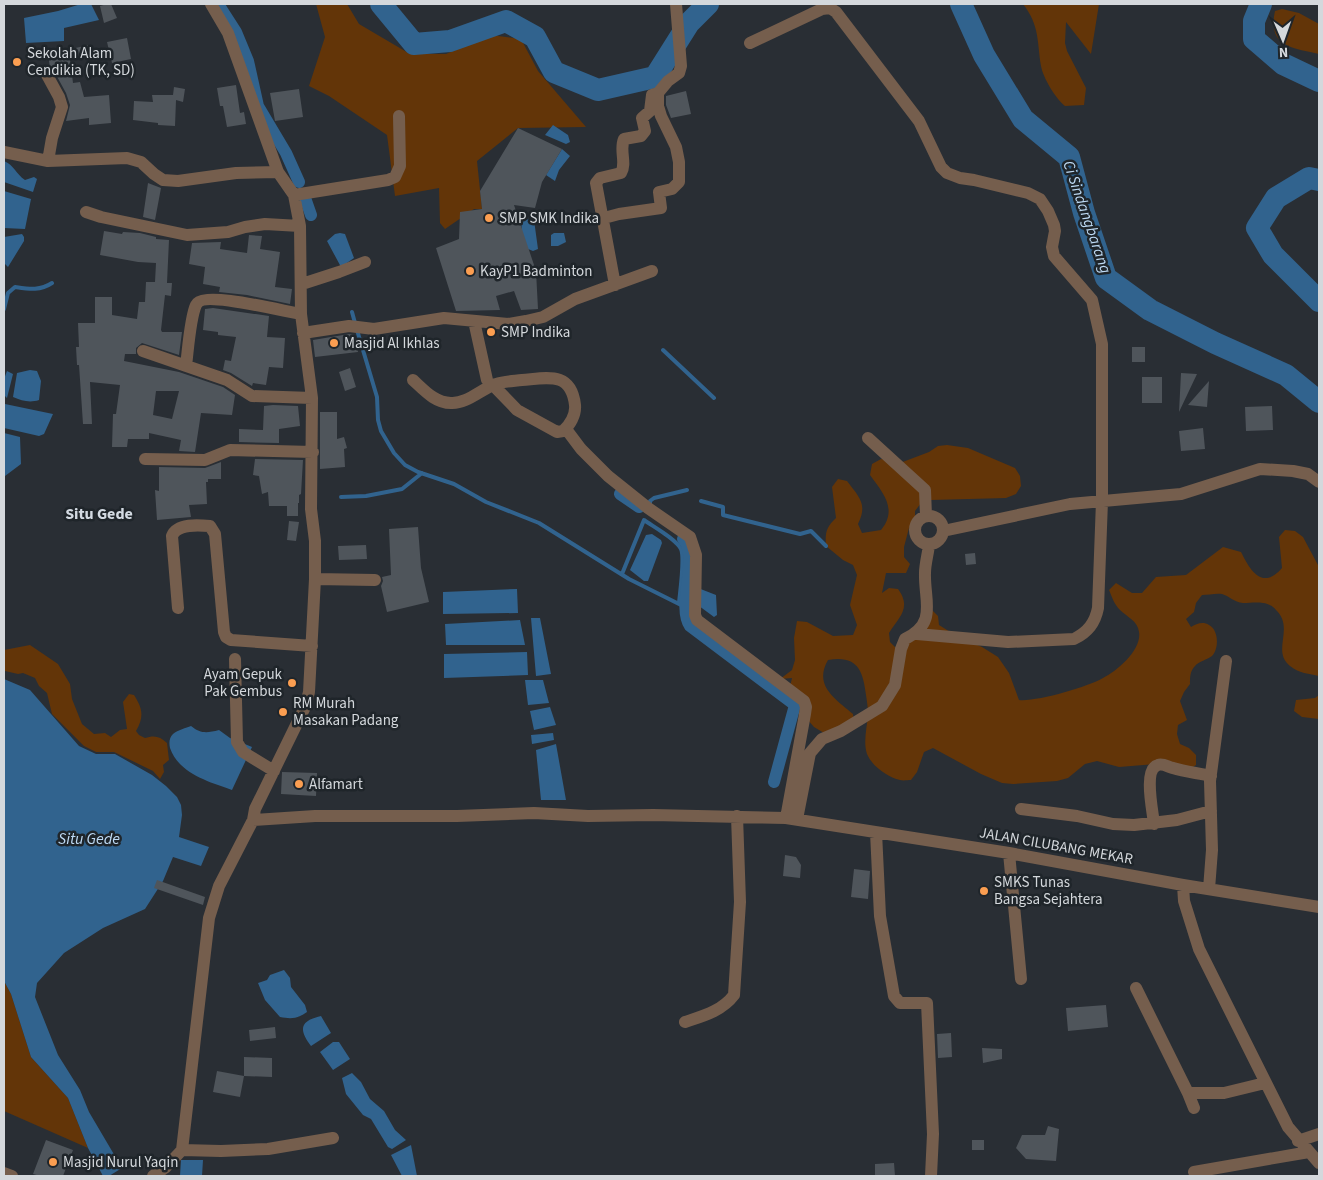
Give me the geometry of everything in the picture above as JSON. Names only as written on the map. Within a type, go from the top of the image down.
[{"type":"street","points":[[152,1176],[166,1167],[182,1150],[209,918],[219,886],[253,820],[255,809],[305,707],[310,692],[315,579],[311,509],[312,398],[301,314],[300,226],[294,195],[278,172],[228,33],[211,4]]},
{"type":"street","points":[[615,285],[596,183],[600,178],[621,173],[624,169],[621,146],[624,139],[641,136],[645,130],[642,118],[650,111],[652,95],[658,93],[668,81],[679,73],[681,66],[676,4]]},
{"type":"street","points":[[750,43],[822,9],[830,8],[836,12],[919,121],[941,167],[947,173],[960,178],[1028,193],[1040,199],[1054,225],[1055,231],[1052,247],[1054,256],[1092,300],[1102,344],[1102,501],[1098,608],[1092,625],[1084,634],[1074,639],[1008,642],[917,634],[905,639],[901,649],[895,685],[882,706],[841,731],[822,739],[810,753],[792,818]]},
{"type":"street","points":[[47,75],[59,97],[62,107],[52,138],[48,161]]},
{"type":"street","points":[[604,218],[661,208],[660,192],[672,189],[679,182],[679,162],[676,146],[661,116],[658,106],[658,93]]},
{"type":"street","points":[[294,195],[388,180],[395,176],[400,166],[399,116]]},
{"type":"street","points":[[4,152],[48,161],[127,158],[141,162],[163,180],[178,181],[236,173],[278,172]]},
{"type":"street","points":[[86,212],[187,235],[228,232],[264,224],[300,226]]},
{"type":"street","points":[[302,284],[366,262]]},
{"type":"street","points":[[303,333],[349,326],[374,329],[444,318],[508,324],[543,318],[576,299],[652,272]]},
{"type":"street","points":[[186,366],[197,302],[214,299],[301,314]]},
{"type":"street","points":[[413,380],[441,402],[452,403],[465,401],[490,382],[497,383],[554,377],[561,380],[572,392],[576,409],[566,429],[557,432],[517,410],[490,382],[474,321]]},
{"type":"street","points":[[143,351],[227,380],[252,396],[312,398]]},
{"type":"street","points":[[566,429],[581,449],[608,476],[648,508],[690,537],[695,552],[695,615],[700,624],[804,701],[806,714],[792,818]]},
{"type":"street","points":[[868,438],[926,490],[926,516]]},
{"type":"street","points":[[145,459],[205,460],[230,450],[313,452]]},
{"type":"street","points":[[943,531],[1070,504],[1181,494],[1260,469],[1300,472],[1308,474],[1319,482]]},
{"type":"street","points":[[926,516],[934,517],[941,522],[943,531],[939,540],[929,545],[919,542],[914,532],[916,522],[926,516]]},
{"type":"street","points":[[178,608],[172,536],[174,530],[203,525],[210,526],[215,534],[226,637],[231,640],[312,646]]},
{"type":"street","points":[[917,634],[926,618],[928,606],[925,572],[929,545]]},
{"type":"street","points":[[315,579],[375,580]]},
{"type":"street","points":[[235,659],[237,742],[243,752],[274,771]]},
{"type":"street","points":[[1209,889],[1212,850],[1211,776],[1226,661]]},
{"type":"street","points":[[1154,824],[1149,782],[1150,773],[1157,765],[1211,776]]},
{"type":"street","points":[[1021,809],[1078,816],[1113,824],[1154,824],[1211,811]]},
{"type":"street","name":"JALAN CILUBANG MEKAR","points":[[253,820],[315,816],[450,816],[534,813],[588,816],[792,818],[1009,853],[1183,885],[1319,907]]},
{"type":"street","points":[[685,1022],[714,1012],[728,1003],[734,995],[740,902],[737,816]]},
{"type":"street","points":[[876,832],[880,916],[894,996],[900,1002],[927,1003],[933,1134],[931,1176]]},
{"type":"street","points":[[1009,853],[1021,979]]},
{"type":"street","points":[[1183,885],[1184,901],[1199,949],[1288,1127],[1298,1141],[1319,1163]]},
{"type":"street","points":[[1136,988],[1188,1092],[1194,1108]]},
{"type":"street","points":[[1188,1092],[1224,1093],[1266,1083]]},
{"type":"street","points":[[1298,1141],[1319,1134]]},
{"type":"street","points":[[182,1150],[268,1149],[333,1138]]},
{"type":"street","points":[[1194,1172],[1309,1152]]},
{"type":"street","points":[[4,1174],[12,1176]]},
{"type":"shaded area","points":[[316,4],[347,4],[359,24],[410,54],[446,54],[490,35],[521,39],[538,71],[586,127],[518,128],[477,161],[482,209],[474,209],[445,229],[440,223],[439,188],[395,196],[387,135],[329,96],[309,86],[325,37]]},
{"type":"shaded area","points":[[1023,4],[1099,4],[1091,54],[1066,22],[1065,43],[1067,51],[1086,88],[1084,105],[1065,106],[1050,88],[1041,66],[1035,27]]},
{"type":"shaded area","points":[[1282,9],[1299,13],[1319,24],[1319,54],[1291,47],[1279,40],[1276,34],[1274,19],[1275,11]]},
{"type":"shaded area","points":[[947,445],[968,448],[1015,468],[1020,476],[1021,486],[1016,494],[1006,498],[931,500],[921,503],[915,511],[915,520],[909,528],[904,547],[904,557],[910,564],[906,573],[886,573],[882,593],[889,588],[898,589],[904,602],[903,612],[889,633],[890,642],[897,649],[931,609],[938,616],[939,625],[998,657],[1009,673],[1019,700],[1037,699],[1074,689],[1109,675],[1133,653],[1137,646],[1139,632],[1137,625],[1118,608],[1109,590],[1116,583],[1132,593],[1142,593],[1156,577],[1186,575],[1223,547],[1241,552],[1248,565],[1257,575],[1268,578],[1275,575],[1282,568],[1279,537],[1285,530],[1295,531],[1303,537],[1319,567],[1319,676],[1297,670],[1285,660],[1282,653],[1284,624],[1272,606],[1265,603],[1243,603],[1222,594],[1202,595],[1196,603],[1194,612],[1186,619],[1191,627],[1202,623],[1212,627],[1215,631],[1217,644],[1212,656],[1193,668],[1190,684],[1180,701],[1187,720],[1178,725],[1177,734],[1180,744],[1189,748],[1196,755],[1196,765],[1187,771],[1156,764],[1119,767],[1097,761],[1085,764],[1068,778],[1057,781],[1013,784],[1002,783],[981,774],[933,748],[924,752],[917,772],[911,780],[895,779],[885,774],[872,763],[867,754],[865,740],[868,715],[865,686],[857,666],[846,660],[828,660],[823,677],[825,685],[828,691],[853,714],[854,723],[824,733],[814,727],[807,719],[794,712],[795,705],[788,695],[792,678],[780,679],[792,670],[795,660],[794,638],[797,621],[807,622],[833,636],[853,635],[857,625],[850,605],[857,575],[853,565],[843,560],[826,546],[827,530],[836,518],[832,487],[838,479],[847,481],[858,496],[861,501],[862,511],[858,524],[862,533],[881,530],[886,522],[888,508],[884,495],[870,475],[872,464],[881,459],[900,463],[929,452],[938,446]]},
{"type":"shaded area","points":[[30,645],[58,664],[70,684],[72,699],[82,724],[94,734],[105,733],[111,737],[120,730],[127,729],[123,702],[129,694],[134,695],[141,713],[136,731],[145,738],[157,737],[167,743],[169,760],[163,765],[164,772],[160,779],[153,771],[114,752],[96,752],[84,746],[52,714],[47,693],[39,686],[35,678],[23,673],[18,674],[5,671],[4,650]]},
{"type":"shaded area","points":[[1319,695],[1319,719],[1302,717],[1294,711],[1296,700],[1315,698]]},
{"type":"shaded area","points":[[4,981],[11,994],[31,1057],[68,1098],[88,1148],[4,1111]]},
{"type":"water","points":[[81,4],[91,4],[99,20],[64,28],[64,41],[26,43],[24,18]]},
{"type":"water","points":[[553,125],[568,135],[570,142],[566,144],[545,135]]},
{"type":"water","points":[[562,149],[570,156],[559,170],[555,181],[546,175]]},
{"type":"water","points":[[4,161],[25,180],[34,177],[37,179],[33,192],[4,182]]},
{"type":"water","points":[[4,191],[31,199],[25,229],[4,228]]},
{"type":"water","points":[[521,219],[534,220],[538,249],[533,251],[523,247]]},
{"type":"water","points":[[554,233],[564,233],[566,242],[558,246],[551,246],[551,235]]},
{"type":"water","points":[[22,234],[24,241],[8,267],[4,263],[4,237]]},
{"type":"water","points":[[335,234],[345,234],[354,258],[341,267],[327,241]]},
{"type":"water","points":[[30,370],[37,371],[41,381],[39,400],[26,401],[13,397],[17,373]]},
{"type":"water","points":[[7,371],[13,374],[7,398],[4,395],[4,379]]},
{"type":"water","points":[[5,404],[53,414],[44,434],[39,436],[4,428]]},
{"type":"water","points":[[4,433],[20,437],[21,464],[5,476]]},
{"type":"water","points":[[652,534],[661,540],[662,543],[648,581],[644,581],[630,570],[646,535]]},
{"type":"water","points":[[698,588],[716,595],[717,615],[714,617],[695,603]]},
{"type":"water","points":[[517,589],[518,613],[443,614],[443,592]]},
{"type":"water","points":[[531,618],[540,618],[551,674],[536,676]]},
{"type":"water","points":[[520,620],[525,645],[446,645],[445,624]]},
{"type":"water","points":[[527,652],[528,675],[444,678],[444,654]]},
{"type":"water","name":"Situ Gede","points":[[4,679],[30,690],[79,746],[96,754],[115,754],[152,775],[166,786],[177,797],[181,805],[182,815],[179,837],[209,847],[201,866],[173,857],[163,881],[145,909],[103,928],[64,953],[37,983],[35,997],[58,1055],[80,1090],[89,1112],[122,1168],[109,1176],[103,1176],[88,1148],[68,1098],[31,1057],[11,994],[4,981]]},
{"type":"water","points":[[525,680],[543,680],[549,703],[528,705]]},
{"type":"water","points":[[550,707],[556,725],[534,730],[530,711]]},
{"type":"water","points":[[191,726],[204,732],[219,730],[230,738],[252,747],[232,790],[196,776],[174,757],[169,742],[171,737],[177,731]]},
{"type":"water","points":[[553,733],[554,740],[532,744],[531,735]]},
{"type":"water","points":[[556,744],[566,800],[541,800],[536,750]]},
{"type":"water","points":[[284,970],[290,978],[291,987],[305,1005],[307,1012],[297,1017],[280,1017],[265,1000],[258,983],[267,980],[270,975]]},
{"type":"water","points":[[321,1016],[331,1033],[311,1046],[304,1035],[303,1027],[308,1021]]},
{"type":"water","points":[[333,1042],[339,1042],[350,1059],[333,1070],[320,1052]]},
{"type":"water","points":[[352,1073],[361,1082],[370,1099],[384,1111],[395,1130],[406,1140],[392,1149],[388,1147],[371,1119],[363,1115],[346,1094],[342,1078]]},
{"type":"water","points":[[411,1145],[417,1176],[402,1176],[391,1155]]},
{"type":"water","points":[[181,1160],[203,1160],[202,1176],[180,1176]]},
{"type":"building","points":[[111,4],[117,18],[104,23],[100,6]]},
{"type":"building","points":[[127,38],[131,59],[112,63],[107,42]]},
{"type":"building","points":[[89,45],[91,57],[70,60],[73,83],[80,82],[84,97],[109,95],[111,123],[89,125],[89,118],[66,121],[70,105],[66,93],[54,71],[50,68],[48,54]]},
{"type":"building","points":[[236,85],[240,113],[244,112],[246,124],[227,127],[223,106],[220,106],[217,88]]},
{"type":"building","points":[[174,87],[185,89],[183,102],[176,100],[175,126],[133,120],[134,101],[153,102],[152,95],[173,95]]},
{"type":"building","points":[[299,89],[303,117],[275,121],[270,93]]},
{"type":"building","points":[[686,91],[691,114],[671,118],[666,105],[666,96]]},
{"type":"building","name":"SMP SMK Indika","points":[[518,128],[562,149],[542,182],[535,208],[514,205],[536,271],[538,309],[521,310],[514,291],[496,296],[500,310],[456,311],[436,248],[459,239],[460,212],[482,209],[480,191]]},
{"type":"building","points":[[148,183],[161,188],[155,220],[143,217]]},
{"type":"building","points":[[104,231],[122,234],[123,232],[140,233],[156,237],[156,239],[169,240],[167,283],[172,283],[171,296],[165,295],[161,330],[162,332],[182,332],[179,355],[142,343],[136,348],[136,354],[125,354],[124,361],[179,372],[223,387],[235,395],[232,415],[201,413],[195,452],[179,451],[181,440],[149,433],[149,439],[128,439],[127,447],[112,447],[113,414],[116,414],[120,385],[90,382],[92,424],[83,424],[76,347],[79,347],[78,323],[95,323],[95,297],[112,297],[112,315],[137,319],[139,302],[145,302],[146,282],[155,282],[156,263],[138,262],[100,255]],"holes":[[[156,391],[179,391],[172,419],[153,415]]]},
{"type":"building","points":[[249,235],[262,236],[260,249],[280,252],[275,287],[292,289],[290,304],[247,295],[219,292],[220,287],[203,284],[205,267],[189,264],[192,243],[221,242],[220,249],[247,253]]},
{"type":"building","points":[[213,308],[269,316],[267,337],[285,338],[283,368],[269,367],[266,385],[253,383],[252,386],[223,370],[225,360],[231,361],[236,337],[218,335],[218,332],[203,330],[205,309]]},
{"type":"building","name":"Masjid Al Ikhlas","points":[[349,334],[355,335],[358,352],[315,357],[313,340]]},
{"type":"building","points":[[1132,347],[1145,347],[1145,362],[1132,362]]},
{"type":"building","points":[[350,368],[356,387],[345,391],[339,372]]},
{"type":"building","points":[[1181,373],[1197,374],[1179,412]]},
{"type":"building","points":[[1142,377],[1162,377],[1162,403],[1142,403]]},
{"type":"building","points":[[1209,381],[1207,407],[1188,405]]},
{"type":"building","points":[[264,406],[298,406],[300,426],[279,429],[279,443],[239,442],[239,429],[263,430]]},
{"type":"building","points":[[1272,406],[1273,430],[1246,431],[1245,407]]},
{"type":"building","points":[[320,412],[337,412],[337,439],[344,437],[347,448],[344,449],[345,467],[320,469]]},
{"type":"building","points":[[1203,428],[1205,449],[1181,451],[1179,431]]},
{"type":"building","points":[[255,459],[303,460],[298,516],[287,516],[287,506],[269,506],[268,492],[262,494],[259,476],[253,475]]},
{"type":"building","points":[[221,462],[221,479],[208,479],[208,482],[206,482],[207,504],[189,505],[191,517],[157,520],[155,490],[159,491],[159,467],[205,468]]},
{"type":"building","points":[[289,521],[299,522],[296,541],[287,540]]},
{"type":"building","points":[[418,527],[421,568],[429,602],[387,612],[381,586],[382,577],[391,575],[389,529]]},
{"type":"building","points":[[366,545],[367,559],[339,560],[338,546]]},
{"type":"building","points":[[975,553],[976,564],[966,565],[965,554]]},
{"type":"building","name":"Alfamart","points":[[282,772],[317,773],[316,796],[281,794]]},
{"type":"building","points":[[785,855],[796,857],[801,865],[800,878],[783,876]]},
{"type":"building","points":[[854,869],[870,871],[868,899],[851,897]]},
{"type":"building","points":[[157,880],[205,897],[203,905],[154,888]]},
{"type":"building","points":[[1106,1005],[1108,1027],[1068,1031],[1066,1008]]},
{"type":"building","points":[[275,1027],[276,1038],[250,1041],[249,1030]]},
{"type":"building","points":[[951,1033],[952,1057],[938,1058],[937,1034]]},
{"type":"building","points":[[982,1048],[1002,1049],[1002,1059],[983,1063]]},
{"type":"building","points":[[244,1057],[272,1058],[272,1077],[244,1076]]},
{"type":"building","points":[[217,1071],[244,1076],[240,1097],[213,1092]]},
{"type":"building","points":[[1048,1126],[1059,1129],[1056,1161],[1026,1159],[1016,1148],[1022,1135],[1045,1135]]},
{"type":"building","name":"Masjid Nurul Yaqin","points":[[46,1140],[73,1150],[63,1176],[40,1176],[33,1174]]},
{"type":"building","points":[[972,1140],[984,1140],[984,1150],[972,1150]]},
{"type":"building","points":[[894,1163],[895,1176],[875,1176],[875,1164]]},
{"type":"waterway","points":[[218,4],[236,32],[248,61],[258,106],[286,153],[299,182]]},
{"type":"waterway","name":"Ci Sindangbarang","points":[[381,4],[414,44],[450,41],[506,21],[535,37],[554,72],[598,90],[655,77],[689,23],[708,4]]},
{"type":"waterway","name":"Ci Sindangbarang","points":[[961,4],[984,55],[1023,119],[1069,157],[1084,213],[1106,278],[1150,310],[1215,343],[1286,375],[1319,402]]},
{"type":"waterway","points":[[1261,4],[1254,21],[1254,39],[1283,64],[1319,81]]},
{"type":"waterway","points":[[1319,180],[1309,178],[1276,198],[1257,228],[1273,255],[1319,301]]},
{"type":"waterway","points":[[304,195],[311,215]]},
{"type":"waterway","points":[[4,309],[8,293],[15,287],[30,289],[48,286],[52,283]]},
{"type":"waterway","points":[[352,312],[355,323]]},
{"type":"waterway","points":[[357,330],[377,397],[378,420],[381,431],[394,453],[405,465],[418,472],[454,484],[486,502],[539,523],[629,579],[693,611]]},
{"type":"waterway","points":[[663,350],[714,398]]},
{"type":"waterway","points":[[341,497],[366,496],[402,489],[422,473]]},
{"type":"waterway","points":[[650,506],[650,501],[654,498],[687,490]]},
{"type":"waterway","points":[[620,494],[639,507]]},
{"type":"waterway","points":[[701,501],[723,507],[723,515],[800,534],[811,531],[826,546]]},
{"type":"waterway","points":[[622,574],[644,520],[670,537],[681,549],[682,567],[679,603]]},
{"type":"waterway","points":[[683,539],[688,547],[689,557],[685,606],[686,617],[690,626],[795,705],[774,782]]},
{"type":"place","name":"Sekolah Alam Cendikia (TK, SD)","points":[[17,62]]},
{"type":"place","name":"SMP SMK Indika","points":[[489,218]]},
{"type":"place","name":"KayP1 Badminton","points":[[470,271]]},
{"type":"place","name":"SMP Indika","points":[[491,332]]},
{"type":"place","name":"Masjid Al Ikhlas","points":[[334,343]]},
{"type":"place","name":"Ayam Gepuk Pak Gembus","points":[[292,683]]},
{"type":"place","name":"RM Murah Masakan Padang","points":[[283,712]]},
{"type":"place","name":"Alfamart","points":[[299,784]]},
{"type":"place","name":"SMKS Tunas Bangsa Sejahtera","points":[[984,891]]},
{"type":"place","name":"Masjid Nurul Yaqin","points":[[53,1162]]},
{"type":"district","name":"Situ Gede","points":[[99,514]]}]
